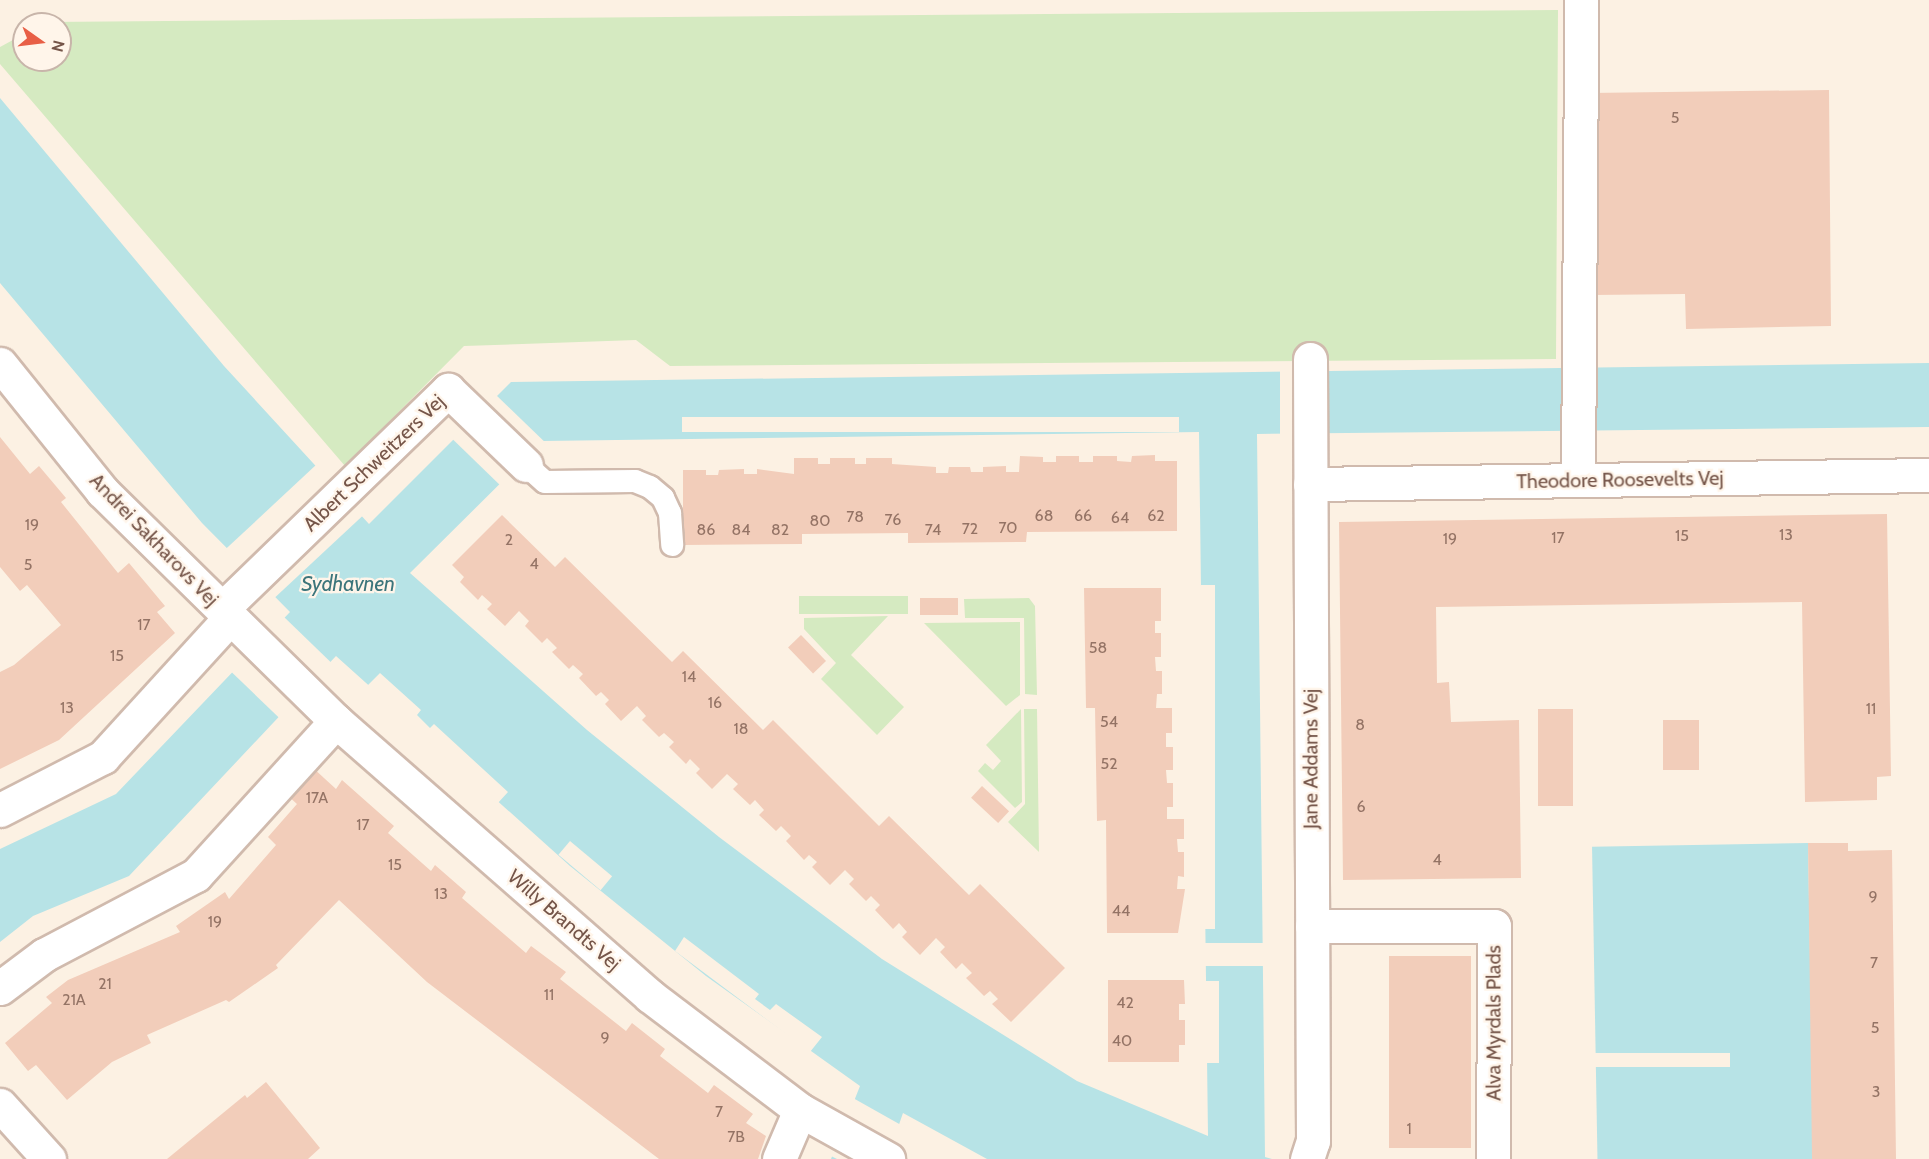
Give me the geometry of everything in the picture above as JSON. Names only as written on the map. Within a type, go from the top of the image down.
[{"type":"street","points":[[1578,480],[1581,0]]},
{"type":"street","name":"Jane Addams Vej","points":[[1307,1159],[1313,1141],[1310,358]]},
{"type":"street","name":"Andrei Sakharovs Vej","points":[[0,364],[102,491],[226,614],[103,757],[0,810]]},
{"type":"street","name":"Albert Schweitzers Vej","points":[[226,614],[252,580],[448,390],[526,465]]},
{"type":"street","name":"Theodore Roosevelts Vej","points":[[1310,472],[1578,480],[1929,475]]},
{"type":"street","name":"Willy Brandts Vej","points":[[226,614],[336,721],[650,996],[800,1110],[888,1159]]},
{"type":"street","points":[[0,988],[44,955],[196,875],[336,721]]},
{"type":"street","name":"Alva Myrdals Plads","points":[[1312,926],[1494,926],[1493,1159]]},
{"type":"street","points":[[0,1105],[49,1159]]},
{"type":"street","points":[[779,1159],[800,1110]]},
{"type":"lane","points":[[526,465],[545,482],[635,481],[650,487],[663,498],[670,513],[672,545]]},
{"type":"green space","points":[[1558,10],[1556,359],[670,366],[636,340],[464,346],[345,466],[0,64],[0,47],[12,40],[12,72],[72,72],[72,22]]},
{"type":"green space","points":[[799,596],[908,596],[908,614],[799,614]]},
{"type":"green space","points":[[1029,598],[1035,606],[1037,695],[1025,694],[1024,618],[965,618],[964,599]]},
{"type":"green space","points":[[888,616],[851,655],[904,707],[877,735],[821,679],[836,663],[804,629],[804,618]]},
{"type":"green space","points":[[1020,622],[1020,695],[1006,706],[924,623]]},
{"type":"green space","points":[[1021,709],[1022,802],[1015,808],[978,771],[985,763],[993,770],[1001,761],[986,745]]},
{"type":"green space","points":[[1024,709],[1037,709],[1039,852],[1008,822],[1025,804]]},
{"type":"water","name":"Sydhavnen","points":[[0,98],[224,366],[369,524],[511,382],[1929,363],[1929,427],[1257,434],[1265,1157],[1272,1159],[987,1159],[903,1113],[887,1159],[831,1159],[860,1086],[706,976],[570,866],[336,656],[129,876],[33,916],[0,942],[0,849],[116,794],[290,612],[202,523],[0,283]],"holes":[[[1199,432],[1208,1136],[1077,1081],[882,959],[719,837],[587,730],[410,573],[543,441]]]},
{"type":"water","points":[[1808,843],[1814,1159],[1597,1159],[1592,847]]},
{"type":"pier","points":[[1280,368],[1328,368],[1328,436],[1280,436]]},
{"type":"pier","points":[[495,394],[546,443],[503,488],[452,439]]},
{"type":"pier","points":[[682,417],[1179,417],[1179,432],[682,432]]},
{"type":"pier","points":[[317,464],[364,514],[271,601],[224,551]]},
{"type":"pier","points":[[1201,585],[1215,585],[1215,929],[1201,929]]},
{"type":"pier","points":[[283,616],[333,664],[280,719],[230,671]]},
{"type":"pier","points":[[380,673],[421,710],[417,715],[430,728],[434,724],[508,792],[497,804],[367,686]]},
{"type":"pier","points":[[570,841],[612,876],[601,890],[558,855]]},
{"type":"pier","points":[[684,937],[759,994],[755,999],[770,1010],[776,1004],[822,1037],[810,1052],[675,951]]},
{"type":"pier","points":[[1202,943],[1268,943],[1268,966],[1202,966]]},
{"type":"pier","points":[[1205,981],[1219,981],[1219,1063],[1205,1063]]},
{"type":"pier","points":[[1595,1053],[1730,1053],[1730,1067],[1595,1067]]},
{"type":"pier","points":[[853,1098],[901,1125],[890,1159],[837,1159],[829,1155]]},
{"type":"building","points":[[1829,90],[1831,326],[1686,329],[1685,294],[1593,295],[1589,93]]},
{"type":"building","points":[[0,437],[30,474],[39,466],[66,498],[61,502],[118,573],[129,563],[165,606],[157,612],[175,633],[59,740],[0,769],[0,672],[14,665],[61,625],[27,585],[20,591],[0,567]]},
{"type":"building","points":[[1155,455],[1155,461],[1177,461],[1177,531],[1027,532],[1026,542],[908,543],[908,533],[802,534],[802,544],[683,545],[683,470],[706,470],[706,475],[718,475],[719,470],[744,469],[744,474],[757,474],[757,469],[794,474],[794,458],[818,458],[818,464],[830,464],[830,458],[855,458],[855,464],[866,464],[866,458],[892,458],[892,464],[936,467],[936,473],[948,473],[949,467],[970,467],[971,472],[983,472],[983,467],[1006,466],[1006,472],[1019,472],[1020,456],[1043,457],[1043,462],[1056,462],[1056,456],[1079,456],[1079,462],[1093,462],[1093,456],[1117,456],[1117,461],[1131,462],[1132,456]]},
{"type":"building","points":[[1887,514],[1891,776],[1877,777],[1877,800],[1805,802],[1802,602],[1436,607],[1437,683],[1449,682],[1451,722],[1519,720],[1521,878],[1343,880],[1339,522]]},
{"type":"building","points":[[502,515],[555,567],[565,557],[672,662],[683,651],[763,730],[773,720],[879,826],[889,816],[969,895],[980,884],[1065,968],[1011,1022],[992,1004],[998,999],[990,991],[984,996],[966,978],[972,973],[962,963],[956,969],[940,952],[945,947],[936,938],[920,955],[902,937],[907,932],[899,923],[893,929],[875,910],[880,905],[871,896],[866,901],[849,884],[854,879],[845,870],[830,885],[812,867],[817,862],[809,855],[804,860],[786,841],[791,836],[781,826],[776,831],[759,815],[764,810],[755,800],[750,805],[733,789],[738,784],[727,774],[712,789],[696,773],[700,769],[690,759],[686,764],[669,747],[674,742],[664,733],[659,737],[642,720],[646,716],[637,706],[621,721],[605,704],[609,700],[601,692],[596,696],[579,678],[583,674],[573,665],[569,669],[552,652],[557,648],[547,638],[542,643],[525,626],[529,621],[519,611],[505,626],[487,609],[492,604],[482,595],[478,600],[460,582],[464,577],[452,565]]},
{"type":"building","points":[[1084,588],[1161,588],[1161,621],[1155,621],[1155,633],[1161,633],[1161,657],[1155,657],[1156,671],[1162,671],[1162,694],[1157,694],[1156,708],[1172,708],[1172,733],[1166,733],[1166,747],[1173,747],[1173,770],[1166,770],[1167,783],[1173,783],[1173,807],[1167,807],[1167,819],[1184,819],[1184,839],[1177,839],[1178,852],[1184,852],[1184,877],[1178,876],[1177,889],[1185,889],[1178,933],[1107,933],[1106,820],[1097,821],[1095,708],[1086,708]]},
{"type":"building","points":[[920,598],[958,598],[958,615],[920,615]]},
{"type":"building","points":[[801,635],[826,661],[813,673],[788,648]]},
{"type":"building","points":[[1538,709],[1573,709],[1573,806],[1538,806]]},
{"type":"building","points":[[1663,720],[1699,720],[1699,770],[1663,770]]},
{"type":"building","points":[[312,767],[336,789],[342,780],[394,826],[388,833],[431,871],[435,865],[466,892],[462,898],[526,953],[531,946],[566,972],[560,979],[626,1031],[632,1023],[665,1049],[660,1056],[708,1093],[714,1085],[753,1114],[746,1123],[766,1136],[758,1159],[659,1159],[427,982],[339,900],[276,965],[278,968],[229,1002],[226,1000],[147,1035],[151,1043],[112,1062],[67,1100],[36,1065],[28,1071],[5,1043],[52,1003],[46,997],[68,980],[180,932],[176,926],[225,892],[229,899],[276,845],[268,837],[297,804],[287,795]]},
{"type":"building","points":[[982,786],[1009,811],[998,823],[971,798]]},
{"type":"building","points":[[1808,843],[1848,843],[1848,851],[1892,850],[1896,1159],[1812,1159]]},
{"type":"building","points":[[1389,956],[1471,956],[1471,1148],[1389,1148]]},
{"type":"building","points":[[1108,980],[1184,980],[1185,1004],[1179,1004],[1179,1020],[1185,1020],[1185,1045],[1179,1045],[1179,1062],[1108,1062]]},
{"type":"building","points":[[266,1082],[320,1148],[308,1159],[167,1159],[245,1095],[247,1098]]}]
